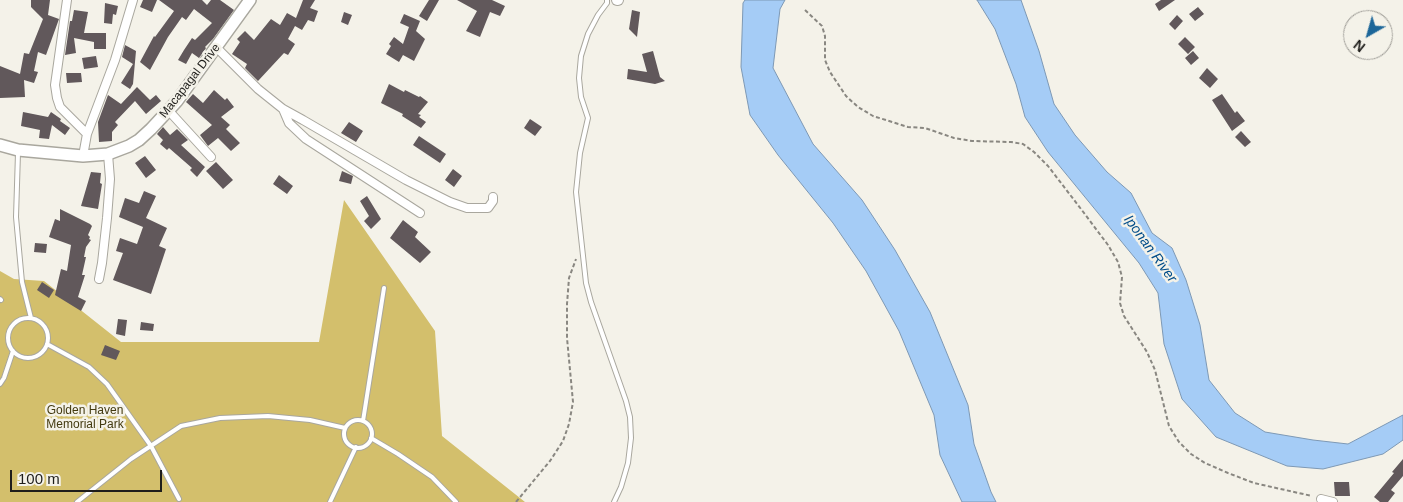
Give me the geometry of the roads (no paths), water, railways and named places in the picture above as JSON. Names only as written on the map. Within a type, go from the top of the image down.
[{"type":"main road","name":"Macapagal Drive","points":[[0,145],[18,150],[83,156],[108,154],[139,140],[169,111],[250,0]]},
{"type":"street","points":[[67,0],[55,85],[60,107],[87,134]]},
{"type":"street","points":[[83,156],[87,134],[115,60],[133,0]]},
{"type":"street","points":[[216,47],[258,89],[283,110],[311,124],[372,162],[450,202],[467,208],[485,209],[491,204],[493,197]]},
{"type":"street","points":[[283,110],[289,123],[306,139],[420,213]]},
{"type":"street","points":[[169,111],[211,157]]},
{"type":"street","points":[[99,279],[110,179],[108,154]]},
{"type":"street","points":[[1321,499],[1333,502]]},
{"type":"lane","points":[[614,1],[598,15],[588,34],[581,56],[579,78],[581,97],[588,118],[580,152],[576,192],[586,283],[630,417],[631,438],[628,463],[621,487],[614,502]]},
{"type":"lane","points":[[18,150],[16,217],[22,282],[31,318]]},
{"type":"lane","points":[[363,421],[384,288]]},
{"type":"lane","points":[[0,384],[4,378],[13,351],[8,338],[9,331],[18,321],[24,318],[38,320],[47,330],[47,344],[38,355],[25,357],[13,351]]},
{"type":"lane","points":[[47,344],[88,368],[106,384],[151,446],[179,500]]},
{"type":"lane","points":[[77,502],[131,459],[181,426],[220,418],[268,416],[310,420],[346,428]]},
{"type":"lane","points":[[371,438],[363,446],[356,447],[352,446],[344,436],[346,428],[351,422],[363,421],[369,427],[371,438],[432,478],[456,502]]},
{"type":"lane","points":[[330,502],[356,447]]},
{"type":"water","points":[[745,0],[785,0],[780,9],[773,68],[813,144],[862,200],[895,250],[930,312],[968,405],[974,444],[996,502],[962,502],[940,455],[934,415],[899,331],[866,271],[833,223],[778,155],[750,115],[741,67],[743,3]]},
{"type":"water","name":"Iponan River","points":[[977,0],[1021,0],[1039,51],[1054,104],[1075,135],[1107,172],[1131,193],[1152,233],[1172,248],[1186,280],[1200,325],[1209,380],[1235,413],[1265,432],[1348,444],[1403,415],[1403,440],[1383,454],[1323,469],[1287,466],[1216,437],[1182,399],[1164,344],[1158,293],[1139,263],[1048,152],[1025,117],[1016,84],[995,29]]},
{"type":"park label","name":"Golden Haven Memorial Park","points":[[85,418]]}]
